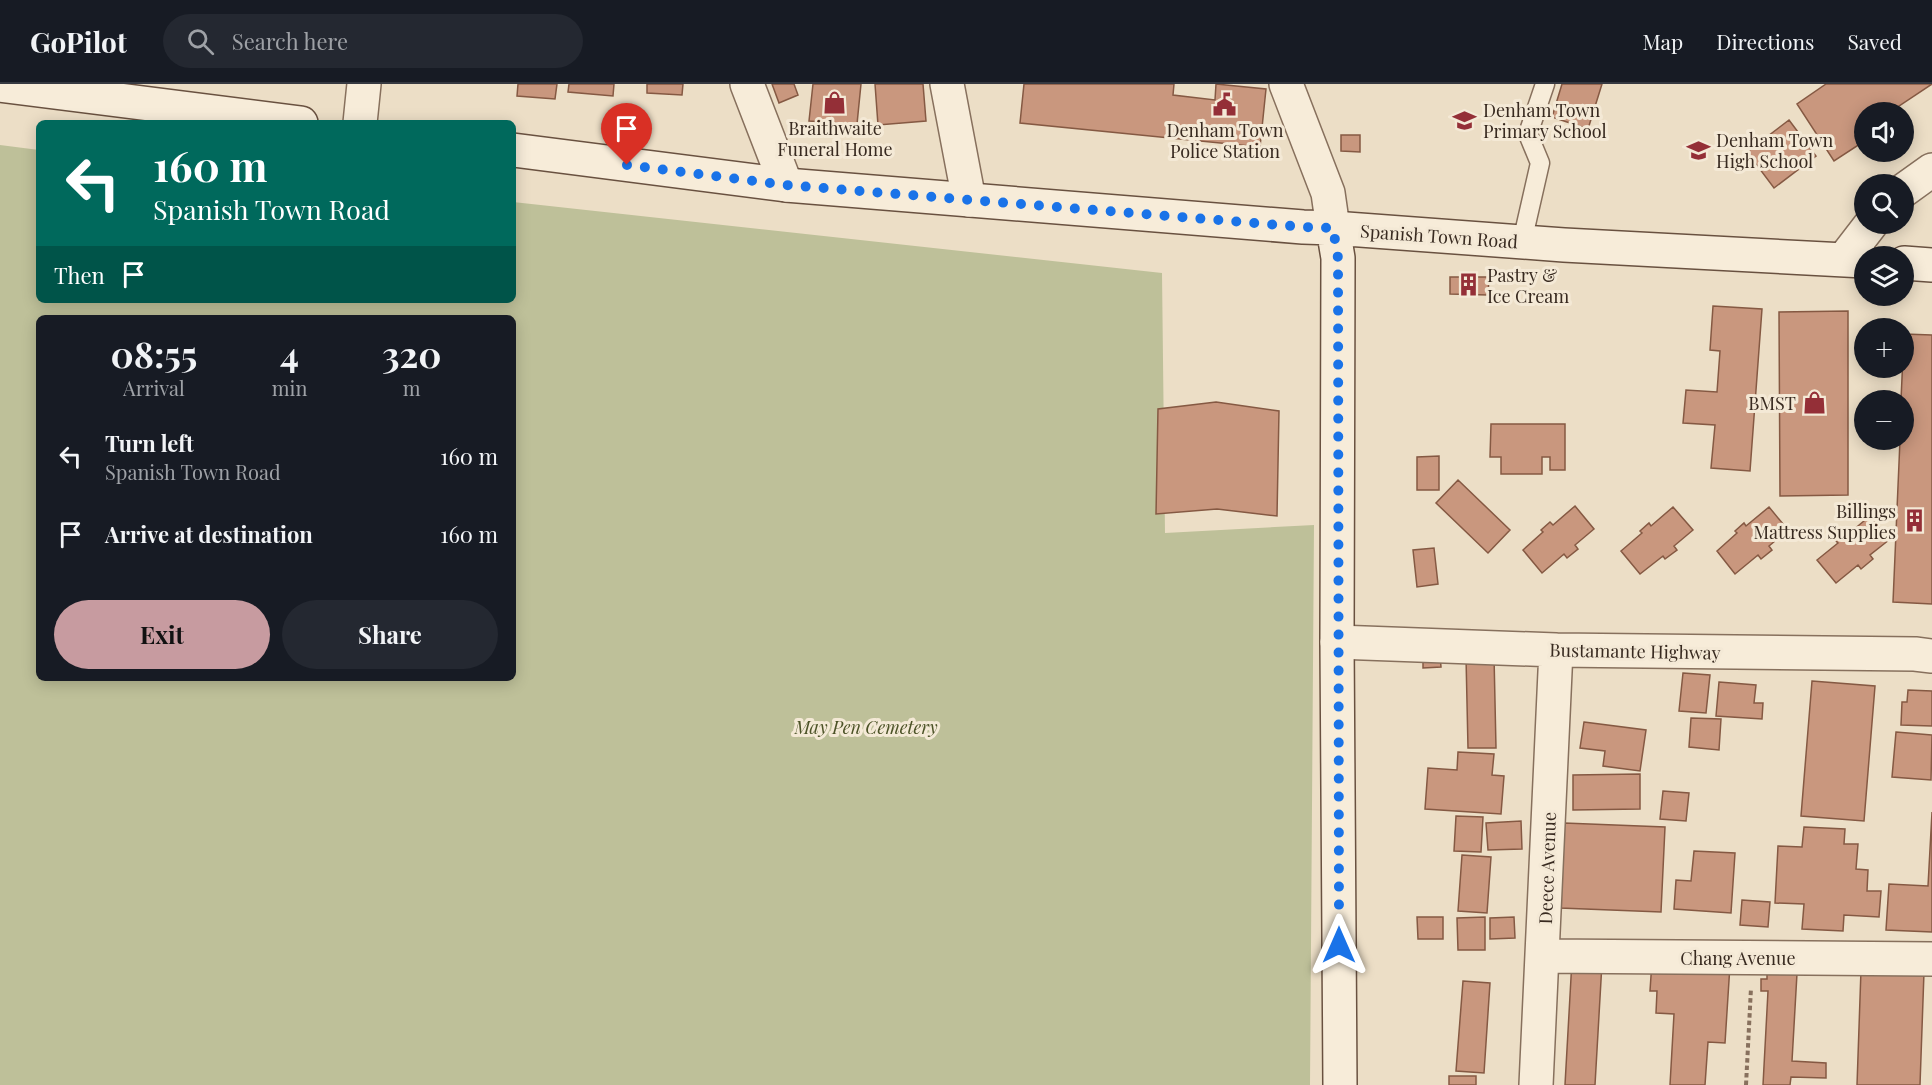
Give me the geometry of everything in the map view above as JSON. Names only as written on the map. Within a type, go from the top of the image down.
[{"type":"street","points":[[360,120],[364,84]]},
{"type":"street","points":[[747,84],[786,185]]},
{"type":"street","points":[[948,84],[969,201]]},
{"type":"street","points":[[1286,84],[1328,194],[1338,258],[1337,642],[1340,1085]]},
{"type":"street","points":[[0,85],[277,120]]},
{"type":"street","name":"Spanish Town Road","points":[[516,150],[786,185],[969,201],[1522,242],[1854,260]]},
{"type":"street","points":[[1914,183],[1932,170]]},
{"type":"street","points":[[1914,264],[1932,265]]},
{"type":"street","name":"Bustamante Highway","points":[[1337,642],[1556,650],[1932,656]]},
{"type":"street","name":"Deece Avenue","points":[[1536,1085],[1556,650]]},
{"type":"street","name":"Chang Avenue","points":[[1543,956],[1932,959]]},
{"type":"lane","points":[[1522,242],[1540,163],[1528,134],[1545,84]]},
{"type":"path","points":[[1746,1085],[1753,958]]},
{"type":"green space","name":"May Pen Cemetery","points":[[0,145],[36,150],[36,303],[516,303],[516,202],[1162,273],[1165,533],[1314,525],[1310,1085],[0,1085]]},
{"type":"building","points":[[518,84],[557,84],[555,99],[517,96]]},
{"type":"building","points":[[569,84],[614,84],[613,96],[568,92]]},
{"type":"building","points":[[647,84],[683,84],[682,95],[647,93]]},
{"type":"building","points":[[772,84],[794,84],[798,95],[779,103]]},
{"type":"building","name":"Braithwaite Funeral Home","points":[[813,84],[861,84],[857,124],[809,121]]},
{"type":"building","points":[[875,84],[923,84],[926,121],[878,125]]},
{"type":"building","points":[[1024,84],[1174,84],[1173,95],[1215,100],[1216,84],[1266,89],[1260,147],[1020,123]]},
{"type":"building","points":[[1562,84],[1602,84],[1588,129],[1552,117]]},
{"type":"building","points":[[1826,84],[1932,84],[1905,102],[1854,102],[1854,148],[1834,161],[1797,104]]},
{"type":"building","points":[[1789,120],[1816,156],[1774,188],[1747,152]]},
{"type":"building","points":[[1341,135],[1360,135],[1360,152],[1341,151]]},
{"type":"building","name":"Pastry & Ice Cream","points":[[1450,277],[1489,277],[1488,295],[1450,294]]},
{"type":"building","points":[[1713,306],[1762,309],[1750,471],[1711,468],[1715,425],[1683,423],[1686,390],[1717,392],[1720,351],[1710,350]]},
{"type":"building","name":"BMST","points":[[1848,311],[1848,495],[1780,496],[1779,312]]},
{"type":"building","name":"Billings Mattress Supplies","points":[[1914,334],[1932,335],[1932,604],[1893,602],[1900,450],[1914,450],[1914,390],[1901,390],[1902,378],[1914,378]]},
{"type":"building","points":[[1216,402],[1279,411],[1277,516],[1217,509],[1156,514],[1158,409]]},
{"type":"building","points":[[1491,424],[1565,424],[1565,470],[1550,470],[1550,457],[1542,457],[1542,474],[1501,474],[1501,457],[1490,457]]},
{"type":"building","points":[[1439,456],[1439,490],[1417,490],[1417,457]]},
{"type":"building","points":[[1458,480],[1510,530],[1488,553],[1436,503]]},
{"type":"building","points":[[1575,506],[1594,529],[1575,545],[1578,549],[1567,558],[1564,554],[1542,573],[1523,550],[1543,532],[1541,530],[1550,522],[1553,525]]},
{"type":"building","points":[[1673,507],[1693,530],[1674,546],[1677,550],[1665,559],[1663,556],[1640,574],[1621,551],[1642,533],[1640,531],[1649,523],[1651,526]]},
{"type":"building","points":[[1769,507],[1788,530],[1769,546],[1772,550],[1761,559],[1758,555],[1735,574],[1717,551],[1737,533],[1735,531],[1744,523],[1746,526]]},
{"type":"building","points":[[1870,516],[1889,540],[1870,555],[1873,559],[1861,569],[1858,565],[1836,583],[1817,560],[1838,543],[1835,540],[1845,532],[1847,535]]},
{"type":"building","points":[[1434,548],[1438,584],[1417,587],[1413,550]]},
{"type":"building","points":[[1440,655],[1441,667],[1423,668],[1423,656]]},
{"type":"building","points":[[1494,656],[1496,748],[1468,748],[1466,657]]},
{"type":"building","points":[[1683,673],[1710,675],[1706,713],[1679,711]]},
{"type":"building","points":[[1812,681],[1875,686],[1864,821],[1801,816]]},
{"type":"building","points":[[1719,682],[1756,685],[1754,703],[1763,703],[1762,719],[1716,716]]},
{"type":"building","points":[[1908,690],[1932,691],[1932,726],[1901,725],[1902,702],[1907,702]]},
{"type":"building","points":[[1691,718],[1721,719],[1719,750],[1689,747]]},
{"type":"building","points":[[1584,722],[1646,730],[1640,771],[1603,766],[1605,751],[1580,748]]},
{"type":"building","points":[[1896,732],[1932,735],[1931,780],[1892,777]]},
{"type":"building","points":[[1458,752],[1494,754],[1492,775],[1504,776],[1501,814],[1425,809],[1428,768],[1457,770]]},
{"type":"building","points":[[1640,774],[1640,809],[1573,810],[1573,775]]},
{"type":"building","points":[[1663,791],[1689,793],[1686,821],[1660,819]]},
{"type":"building","points":[[1932,812],[1932,932],[1886,930],[1889,884],[1928,886]]},
{"type":"building","points":[[1456,816],[1483,817],[1481,852],[1454,851]]},
{"type":"building","points":[[1521,821],[1522,849],[1488,850],[1486,823]]},
{"type":"building","points":[[1564,823],[1665,827],[1661,912],[1560,908]]},
{"type":"building","points":[[1804,827],[1845,829],[1844,844],[1858,844],[1856,869],[1868,870],[1867,891],[1881,891],[1879,917],[1844,915],[1843,931],[1802,929],[1804,904],[1775,903],[1778,846],[1802,847]]},
{"type":"building","points":[[1694,851],[1735,853],[1731,913],[1674,909],[1676,880],[1691,881]]},
{"type":"building","points":[[1462,855],[1491,857],[1487,913],[1458,911]]},
{"type":"building","points":[[1742,900],[1770,902],[1768,927],[1740,925]]},
{"type":"building","points":[[1417,917],[1443,917],[1443,939],[1418,939]]},
{"type":"building","points":[[1485,917],[1485,950],[1458,950],[1457,918]]},
{"type":"building","points":[[1514,917],[1515,938],[1490,939],[1490,918]]},
{"type":"building","points":[[1798,956],[1792,1061],[1826,1063],[1826,1078],[1791,1077],[1790,1085],[1763,1085],[1768,991],[1761,991],[1761,979],[1767,979],[1767,960]]},
{"type":"building","points":[[1572,960],[1602,963],[1595,1085],[1565,1085]]},
{"type":"building","points":[[1652,961],[1730,965],[1725,1043],[1708,1042],[1705,1085],[1670,1085],[1674,1014],[1656,1013],[1657,991],[1650,991]]},
{"type":"building","points":[[1861,970],[1924,972],[1920,1085],[1857,1085]]},
{"type":"building","points":[[1463,981],[1490,983],[1484,1073],[1456,1071]]},
{"type":"building","points":[[1449,1076],[1476,1076],[1476,1085],[1449,1085]]},
{"type":"place","name":"Braithwaite Funeral Home","points":[[835,102]]},
{"type":"place","name":"Denham Town Police Station","points":[[1225,104]]},
{"type":"place","name":"Denham Town Primary School","points":[[1465,120]]},
{"type":"place","name":"Denham Town High School","points":[[1698,150]]},
{"type":"place","name":"Pastry & Ice Cream","points":[[1469,285]]},
{"type":"place","name":"BMST","points":[[1814,403]]},
{"type":"place","name":"Billings Mattress Supplies","points":[[1914,521]]},
{"type":"route","points":[[627,165],[786,185],[1333,228],[1338,258],[1339,945]]}]
